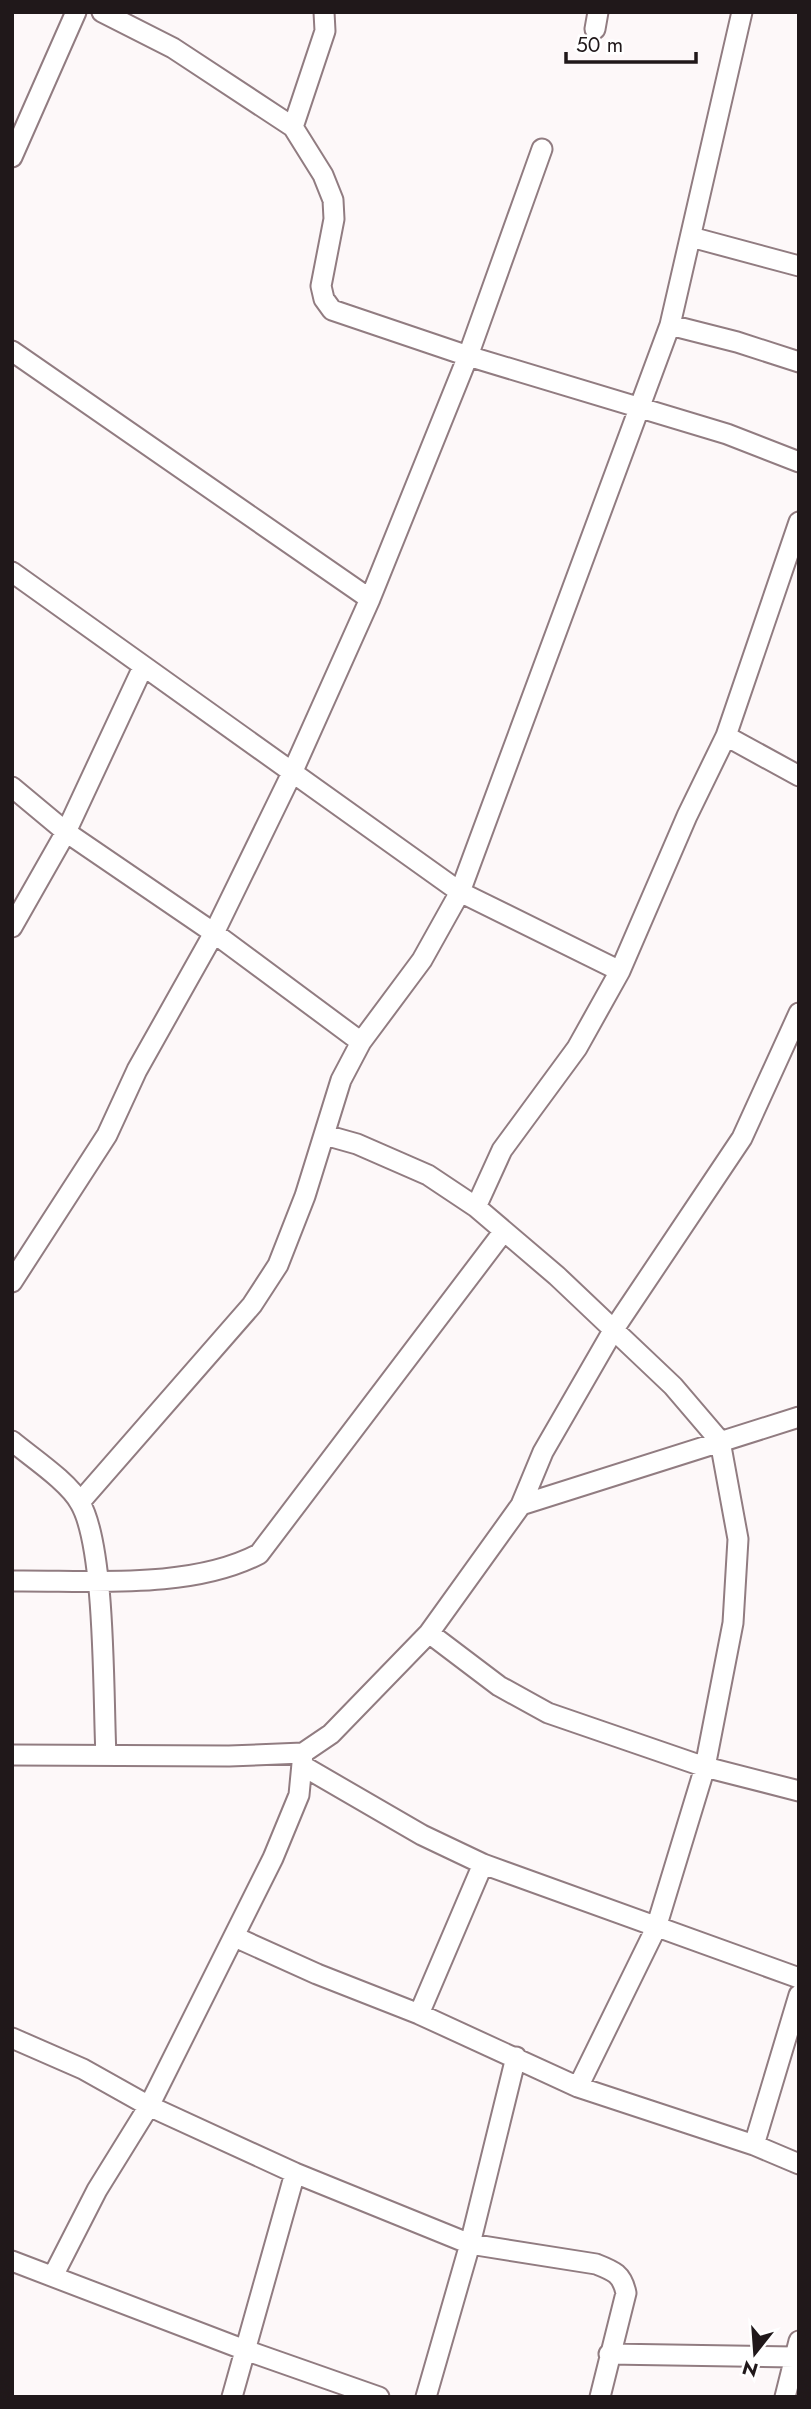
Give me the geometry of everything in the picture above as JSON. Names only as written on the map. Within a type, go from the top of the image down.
[{"type":"street","points":[[12,158],[76,12]]},
{"type":"street","points":[[102,12],[173,48],[293,127],[323,175],[333,200],[334,219],[321,286],[324,299],[332,310],[468,356],[727,434],[799,462]]},
{"type":"street","points":[[293,127],[325,31],[324,12]]},
{"type":"street","points":[[80,1502],[252,1305],[278,1265],[325,1135],[341,1080],[361,1042],[422,960],[460,892],[642,409],[670,325],[742,12]]},
{"type":"street","points":[[12,1282],[107,1135],[137,1070],[214,933],[292,773],[370,599],[468,356],[542,149]]},
{"type":"street","points":[[691,237],[799,266]]},
{"type":"street","points":[[670,325],[737,342],[799,362]]},
{"type":"street","points":[[12,351],[370,599]]},
{"type":"street","points":[[475,1207],[502,1150],[577,1048],[620,971],[687,816],[726,736],[799,522]]},
{"type":"street","points":[[12,572],[460,892],[620,971]]},
{"type":"street","points":[[12,927],[66,832],[143,667]]},
{"type":"street","points":[[726,736],[799,776]]},
{"type":"street","points":[[12,787],[66,832],[214,933],[361,1042]]},
{"type":"street","points":[[53,2276],[97,2190],[149,2106],[235,1937],[291,1818],[303,1759],[331,1734],[429,1633],[521,1505],[544,1452],[614,1329],[742,1138],[799,1013]]},
{"type":"street","points":[[325,1135],[357,1144],[428,1175],[475,1207],[614,1329],[673,1386],[720,1441],[738,1539],[733,1623],[705,1767],[656,1928],[578,2087]]},
{"type":"street","points":[[12,1581],[171,1578],[232,1569],[259,1554],[504,1231]]},
{"type":"street","points":[[521,1505],[799,1417]]},
{"type":"street","points":[[12,1441],[80,1502],[97,1580],[106,1755]]},
{"type":"street","points":[[429,1633],[499,1686],[548,1713],[705,1767],[799,1791]]},
{"type":"street","points":[[12,1755],[303,1759],[422,1835],[483,1864],[799,1978]]},
{"type":"street","points":[[419,2014],[483,1864]]},
{"type":"street","points":[[235,1937],[317,1974],[419,2014],[578,2087],[754,2145],[799,2164]]},
{"type":"street","points":[[754,2145],[799,1995]]},
{"type":"street","points":[[12,2038],[83,2068],[149,2106],[295,2173],[470,2244],[596,2264],[615,2271],[624,2280],[626,2293],[600,2397]]},
{"type":"street","points":[[426,2397],[470,2244],[516,2057]]},
{"type":"street","points":[[233,2397],[295,2173]]},
{"type":"street","points":[[12,2261],[245,2350],[379,2397]]},
{"type":"street","points":[[609,2354],[797,2349],[785,2397]]}]
